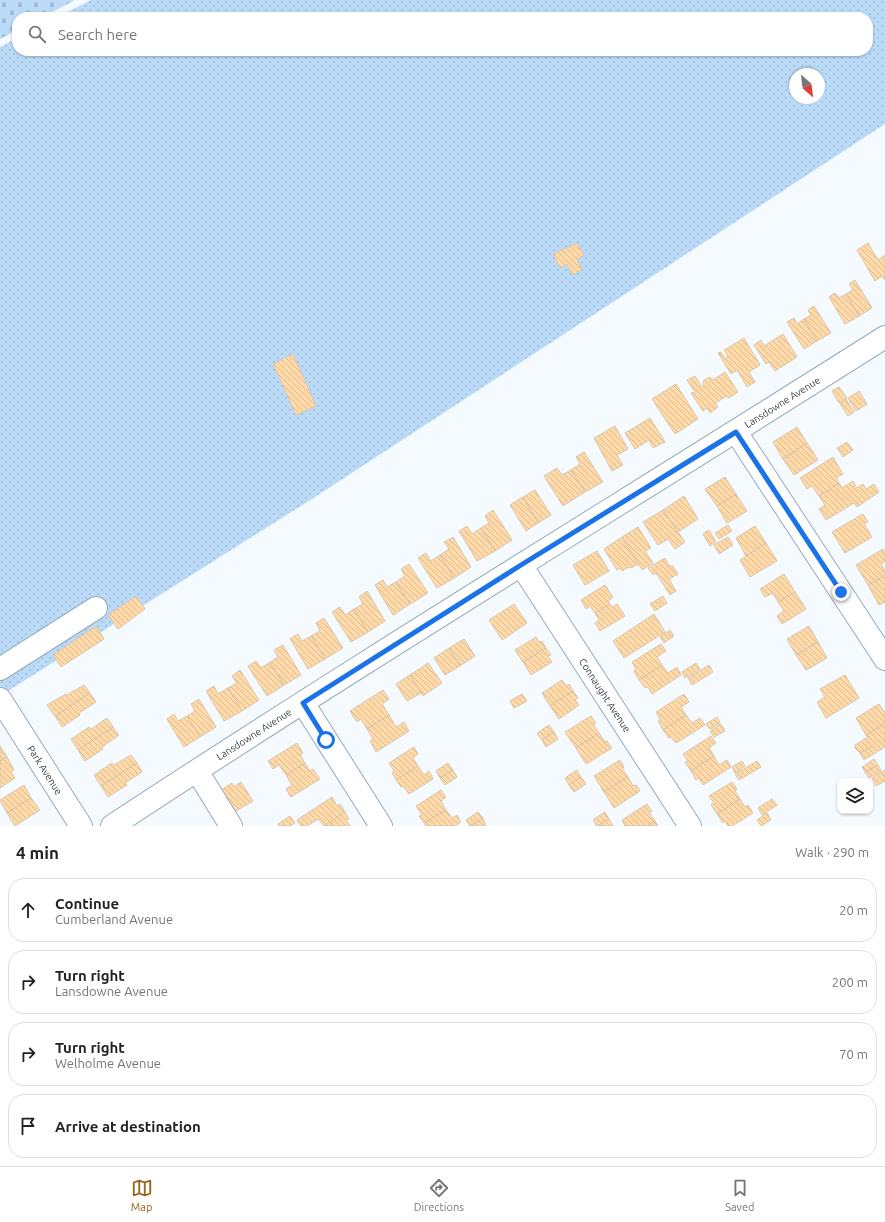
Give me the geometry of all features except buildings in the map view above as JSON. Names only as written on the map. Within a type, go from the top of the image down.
[{"type":"street","name":"Lansdowne Avenue","points":[[112,826],[521,565],[736,432],[885,337]]},
{"type":"street","points":[[736,432],[885,659]]},
{"type":"street","name":"Connaught Avenue","points":[[521,565],[690,826]]},
{"type":"street","points":[[0,669],[96,608]]},
{"type":"street","points":[[303,703],[381,826]]},
{"type":"street","name":"Park Avenue","points":[[3,710],[81,826]]},
{"type":"street","points":[[196,771],[231,826]]},
{"type":"green space","points":[[0,0],[75,0],[52,12],[12,12],[12,33],[0,39]]},
{"type":"green space","points":[[91,0],[885,0],[885,124],[312,499],[0,696],[0,47],[12,41],[12,56],[873,56],[873,12],[68,12]]},
{"type":"route","points":[[326,740],[303,703],[521,565],[736,432],[841,592]]}]
